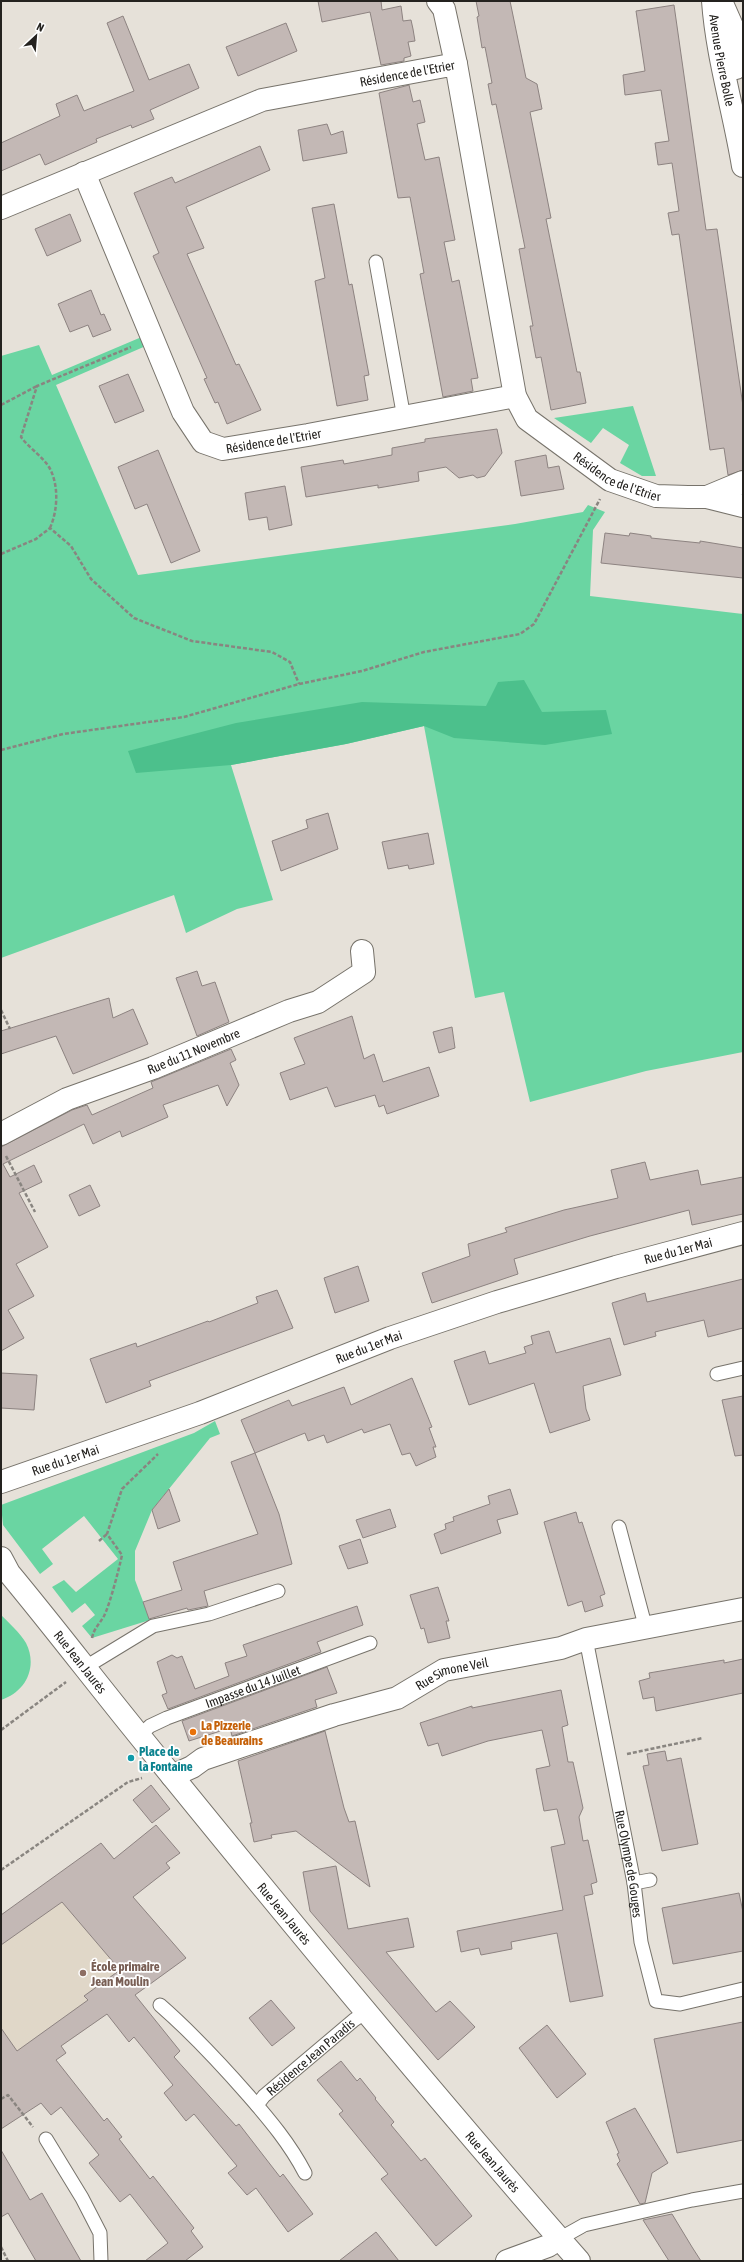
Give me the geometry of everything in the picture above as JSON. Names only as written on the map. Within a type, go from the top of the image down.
[{"type":"street","points":[[438,1],[444,9],[456,64]]},
{"type":"street","name":"Avenue Pierre Bolle","points":[[713,1],[730,26],[738,135],[743,166]]},
{"type":"street","points":[[721,1],[730,26]]},
{"type":"street","name":"Résidence de l'Etrier","points":[[1,208],[262,100],[456,64],[515,396],[527,419],[610,480],[656,496],[707,497],[743,482]]},
{"type":"street","name":"Résidence de l'Etrier","points":[[84,173],[154,338],[183,412],[203,442],[223,449],[404,418],[515,396]]},
{"type":"street","points":[[707,497],[743,506]]},
{"type":"street","name":"Rue du 11 Novembre","points":[[2,1141],[68,1099],[153,1068],[289,1011],[318,1002],[364,972],[362,951]]},
{"type":"street","name":"Rue du 1er Mai","points":[[1,1482],[200,1413],[405,1333],[497,1302],[616,1267],[743,1233]]},
{"type":"street","name":"Rue Jean Jaurès","points":[[4,1565],[139,1736],[366,2012],[579,2261]]},
{"type":"street","name":"Rue Simone Veil","points":[[172,1776],[192,1767],[203,1759],[334,1715],[397,1698],[444,1670],[561,1648],[586,1639],[646,1629],[743,1609]]},
{"type":"street","points":[[506,2261],[548,2246],[559,2239]]},
{"type":"lane","points":[[376,262],[404,418]]},
{"type":"lane","points":[[717,1374],[743,1368]]},
{"type":"lane","points":[[619,1526],[646,1629]]},
{"type":"lane","points":[[84,1668],[153,1626],[209,1614],[278,1591]]},
{"type":"lane","name":"Rue Olympe de Gouges","points":[[586,1639],[634,1883],[641,1942],[656,2001],[680,2004],[743,1989]]},
{"type":"lane","name":"Impasse du 14 Juillet","points":[[139,1736],[150,1726],[167,1718],[370,1643]]},
{"type":"lane","points":[[634,1883],[650,1880]]},
{"type":"lane","points":[[160,2005],[194,2035],[256,2105],[286,2142],[305,2173]]},
{"type":"lane","name":"Résidence Jean Paradis","points":[[256,2105],[264,2096],[354,2020],[366,2012]]},
{"type":"lane","points":[[46,2139],[82,2198],[100,2233],[101,2261]]},
{"type":"lane","points":[[559,2239],[584,2225],[692,2200],[743,2191]]},
{"type":"path","points":[[1,405],[37,386],[154,338]]},
{"type":"path","points":[[1,554],[36,539],[50,528],[55,517],[56,487],[49,467],[21,438],[37,386]]},
{"type":"path","points":[[1,750],[62,734],[184,717],[299,684],[362,671],[424,652],[520,634],[534,624],[610,480]]},
{"type":"path","points":[[50,528],[71,546],[91,579],[134,618],[192,640],[272,652],[290,662],[299,684]]},
{"type":"path","points":[[1,1010],[10,1029]]},
{"type":"path","points":[[2,1141],[35,1212]]},
{"type":"path","points":[[99,1541],[107,1534],[122,1489],[163,1449]]},
{"type":"path","points":[[102,1656],[94,1646],[92,1638],[94,1629],[104,1616],[122,1555],[107,1534]]},
{"type":"path","points":[[1,1730],[84,1668]]},
{"type":"path","points":[[610,1760],[620,1755],[703,1738]]},
{"type":"path","points":[[1,1870],[128,1782],[143,1779],[139,1773]]},
{"type":"path","points":[[1,2099],[8,2095],[31,2125],[46,2139]]},
{"type":"path","points":[[1,2248],[8,2261]]},
{"type":"shaded area","name":"École primaire Jean Moulin","points":[[108,1869],[186,1958],[52,2053],[1,2076],[1,1915]]},
{"type":"green space","points":[[151,333],[155,342],[56,385],[138,575],[515,524],[583,512],[588,505],[605,512],[593,530],[590,596],[743,614],[743,1052],[646,1071],[530,1102],[504,992],[475,998],[424,726],[346,744],[231,765],[273,900],[237,909],[186,933],[174,895],[1,958],[1,356],[39,345],[52,375]]},
{"type":"green space","points":[[633,406],[656,476],[642,476],[620,463],[629,445],[603,428],[591,443],[554,418]]},
{"type":"green space","points":[[524,680],[542,712],[606,710],[612,734],[545,745],[454,738],[424,726],[346,744],[231,765],[136,773],[128,751],[236,723],[362,702],[486,706],[498,682]]},
{"type":"green space","points":[[215,1421],[220,1434],[210,1438],[152,1510],[135,1551],[135,1580],[150,1620],[92,1638],[82,1626],[95,1615],[85,1603],[72,1613],[52,1587],[64,1580],[76,1592],[118,1559],[84,1516],[42,1549],[53,1564],[40,1574],[3,1525],[1,1505],[194,1433]]},
{"type":"green space","points":[[1,1615],[18,1632],[26,1643],[31,1661],[27,1678],[23,1685],[10,1696],[1,1700]]},
{"type":"building","points":[[318,1],[381,1],[382,10],[401,6],[403,21],[411,20],[413,29],[415,41],[408,42],[411,56],[404,58],[404,61],[381,65],[370,12],[322,22]]},
{"type":"building","points":[[476,1],[510,1],[526,78],[537,84],[542,109],[530,112],[551,218],[546,219],[577,372],[580,372],[586,403],[551,410],[541,357],[536,358],[530,326],[533,326],[519,249],[525,248],[496,104],[492,105],[488,84],[492,83],[485,47],[482,48]]},
{"type":"building","points":[[674,5],[706,230],[717,229],[743,406],[743,470],[728,475],[724,448],[710,450],[679,234],[672,235],[668,213],[679,211],[672,163],[658,165],[655,143],[669,141],[661,90],[625,95],[623,75],[645,71],[636,11]]},
{"type":"building","points":[[123,16],[149,80],[189,64],[199,88],[150,110],[154,119],[132,128],[131,125],[96,139],[97,142],[45,165],[40,154],[1,171],[1,143],[60,116],[56,104],[77,95],[84,111],[134,91],[107,23]]},
{"type":"building","points":[[286,23],[297,51],[238,76],[226,47]]},
{"type":"building","points":[[409,85],[413,102],[420,100],[425,122],[417,124],[425,160],[439,157],[455,240],[444,242],[452,282],[459,280],[478,378],[471,379],[473,391],[443,397],[420,274],[424,273],[410,197],[398,198],[379,93]]},
{"type":"building","points":[[327,124],[331,135],[343,131],[347,153],[303,161],[298,130]]},
{"type":"building","points":[[260,146],[270,170],[186,207],[204,248],[187,254],[236,365],[239,364],[261,410],[227,424],[218,402],[215,403],[204,379],[207,378],[153,256],[159,253],[134,193],[172,177],[175,183]]},
{"type":"building","points":[[334,204],[349,285],[352,284],[369,375],[364,376],[368,400],[337,406],[315,281],[325,278],[312,208]]},
{"type":"building","points":[[70,214],[81,241],[47,256],[35,229]]},
{"type":"building","points":[[91,290],[101,315],[104,314],[111,330],[93,337],[88,325],[70,332],[58,304]]},
{"type":"building","points":[[128,374],[144,411],[115,423],[99,386]]},
{"type":"building","points":[[497,429],[502,453],[485,476],[477,478],[473,475],[459,478],[446,467],[418,472],[419,481],[378,488],[378,485],[306,497],[301,467],[343,460],[344,464],[392,455],[392,448],[425,442],[425,439]]},
{"type":"building","points":[[158,450],[200,551],[171,563],[147,504],[135,509],[118,467]]},
{"type":"building","points":[[546,455],[548,468],[559,466],[564,489],[521,496],[515,461]]},
{"type":"building","points":[[285,486],[292,525],[269,530],[267,517],[249,520],[245,493]]},
{"type":"building","points":[[605,533],[629,536],[630,533],[651,536],[651,538],[700,543],[700,541],[743,548],[743,578],[601,563]]},
{"type":"building","points":[[328,813],[338,849],[281,871],[272,841],[308,828],[306,820]]},
{"type":"building","points":[[428,833],[434,864],[409,869],[408,865],[388,869],[382,842]]},
{"type":"building","points":[[197,971],[202,986],[215,982],[229,1022],[197,1036],[176,978]]},
{"type":"building","points":[[109,998],[113,1018],[133,1009],[148,1044],[73,1074],[56,1036],[1,1054],[1,1031]]},
{"type":"building","points":[[352,1016],[364,1059],[374,1054],[383,1082],[429,1067],[439,1096],[387,1114],[384,1105],[379,1107],[375,1095],[335,1107],[327,1087],[290,1100],[280,1073],[305,1064],[294,1038]]},
{"type":"building","points":[[452,1027],[455,1048],[439,1053],[433,1032]]},
{"type":"building","points":[[231,1049],[236,1060],[230,1063],[239,1085],[227,1106],[218,1085],[163,1105],[168,1117],[122,1137],[120,1131],[93,1144],[84,1124],[3,1164],[10,1177],[34,1165],[42,1182],[19,1193],[48,1247],[16,1264],[34,1296],[8,1310],[24,1338],[1,1351],[1,1147],[72,1110],[87,1105],[92,1115],[153,1088],[151,1082]]},
{"type":"building","points":[[645,1162],[650,1180],[698,1170],[701,1185],[743,1177],[743,1214],[692,1225],[689,1210],[590,1236],[514,1259],[518,1274],[432,1303],[422,1273],[470,1256],[468,1244],[507,1232],[505,1228],[564,1210],[618,1198],[611,1170]]},
{"type":"building","points":[[90,1185],[100,1206],[79,1216],[69,1195]]},
{"type":"building","points":[[358,1266],[369,1301],[335,1313],[324,1278]]},
{"type":"building","points":[[743,1279],[743,1328],[708,1337],[704,1320],[655,1332],[656,1336],[624,1345],[612,1303],[645,1293],[647,1302]]},
{"type":"building","points":[[277,1290],[293,1328],[149,1381],[151,1386],[106,1403],[90,1359],[136,1343],[137,1347],[208,1321],[209,1322],[258,1303],[256,1297]]},
{"type":"building","points":[[549,1331],[556,1353],[610,1338],[621,1375],[583,1386],[586,1409],[590,1420],[550,1433],[534,1383],[469,1405],[454,1361],[485,1351],[489,1364],[526,1353],[524,1347],[533,1344],[531,1336]]},
{"type":"building","points":[[1,1373],[37,1375],[34,1410],[1,1408]]},
{"type":"building","points":[[412,1378],[432,1427],[429,1428],[436,1447],[433,1447],[436,1457],[416,1466],[410,1453],[402,1455],[390,1424],[364,1433],[362,1429],[327,1443],[324,1435],[308,1441],[305,1433],[255,1453],[241,1420],[289,1400],[292,1406],[344,1387],[351,1405]]},
{"type":"building","points":[[743,1396],[743,1455],[735,1456],[722,1400]]},
{"type":"building","points":[[255,1453],[279,1514],[292,1564],[204,1591],[208,1606],[188,1610],[187,1608],[149,1619],[143,1602],[182,1590],[173,1562],[258,1534],[231,1462]]},
{"type":"building","points":[[169,1489],[180,1521],[158,1529],[152,1510]]},
{"type":"building","points":[[510,1489],[518,1514],[497,1520],[501,1533],[441,1554],[434,1534],[446,1529],[445,1524],[454,1521],[453,1517],[490,1504],[488,1496]]},
{"type":"building","points":[[390,1509],[396,1527],[363,1538],[356,1520]]},
{"type":"building","points":[[576,1512],[579,1523],[582,1522],[605,1594],[600,1596],[603,1606],[585,1612],[582,1601],[568,1606],[544,1522]]},
{"type":"building","points":[[360,1539],[368,1563],[348,1569],[339,1546]]},
{"type":"building","points":[[438,1587],[449,1621],[446,1621],[450,1638],[428,1643],[424,1628],[421,1629],[410,1595]]},
{"type":"building","points":[[357,1606],[363,1625],[317,1642],[321,1652],[168,1709],[162,1695],[167,1693],[157,1662],[172,1655],[177,1658],[182,1656],[195,1689],[229,1676],[225,1663],[247,1656],[243,1645]]},
{"type":"building","points":[[743,1659],[743,1693],[656,1711],[654,1697],[643,1699],[639,1681],[650,1678],[649,1673],[724,1660],[724,1663]]},
{"type":"building","points":[[327,1667],[337,1693],[315,1700],[317,1707],[232,1736],[230,1728],[189,1741],[182,1721]]},
{"type":"building","points":[[561,1690],[568,1725],[562,1727],[568,1762],[573,1762],[583,1808],[579,1817],[583,1841],[588,1840],[597,1882],[591,1884],[593,1894],[584,1896],[603,1996],[570,2002],[557,1933],[511,1942],[512,1949],[481,1955],[479,1948],[461,1952],[457,1931],[563,1910],[551,1847],[565,1844],[557,1809],[544,1811],[536,1769],[550,1766],[542,1730],[488,1741],[442,1756],[438,1743],[428,1746],[420,1723],[472,1706],[472,1708]]},
{"type":"building","points":[[325,1731],[344,1808],[349,1822],[355,1821],[370,1887],[296,1831],[271,1835],[272,1838],[254,1842],[250,1823],[252,1823],[238,1761]]},
{"type":"building","points":[[665,1751],[667,1761],[681,1758],[698,1844],[662,1851],[643,1766],[649,1765],[647,1754]]},
{"type":"building","points":[[151,1785],[170,1809],[152,1823],[133,1800]]},
{"type":"building","points":[[156,1825],[180,1853],[166,1863],[170,1868],[133,1897],[186,1958],[135,1995],[180,2051],[174,2057],[236,2126],[239,2124],[280,2177],[283,2174],[313,2214],[288,2232],[256,2188],[247,2195],[228,2173],[237,2166],[194,2114],[186,2121],[164,2093],[173,2085],[134,2037],[129,2042],[107,2014],[61,2046],[66,2053],[56,2060],[104,2121],[107,2118],[122,2137],[119,2139],[150,2179],[153,2176],[194,2228],[191,2231],[203,2247],[185,2261],[145,2261],[168,2243],[130,2194],[120,2202],[89,2163],[99,2155],[61,2107],[51,2115],[41,2103],[1,2129],[1,2028],[17,2051],[88,2000],[84,1996],[120,1970],[62,1902],[1,1945],[1,1915],[101,1843],[114,1859]]},
{"type":"building","points":[[336,1866],[348,1929],[408,1918],[414,1947],[386,1952],[436,2012],[450,2001],[475,2027],[438,2060],[310,1911],[303,1872]]},
{"type":"building","points":[[739,1893],[743,1912],[743,1951],[673,1964],[662,1908]]},
{"type":"building","points":[[271,2000],[295,2028],[272,2046],[249,2018]]},
{"type":"building","points":[[743,2022],[743,2140],[677,2153],[654,2039]]},
{"type":"building","points":[[547,2025],[586,2074],[557,2098],[519,2048]]},
{"type":"building","points":[[341,2061],[357,2081],[360,2078],[394,2122],[391,2125],[421,2161],[425,2158],[472,2216],[436,2246],[381,2179],[388,2174],[339,2114],[343,2111],[317,2080]]},
{"type":"building","points":[[635,2108],[668,2163],[652,2173],[645,2203],[640,2204],[617,2164],[620,2161],[617,2154],[619,2153],[606,2122]]},
{"type":"building","points":[[1,2150],[30,2200],[42,2193],[81,2261],[36,2261],[8,2213],[1,2217]]},
{"type":"building","points":[[672,2214],[701,2261],[669,2261],[643,2220]]},
{"type":"building","points":[[376,2232],[399,2261],[339,2261]]},
{"type":"place","name":"La Pizzerie de Beaurains","points":[[193,1732]]},
{"type":"place","name":"Place de la Fontaine","points":[[131,1758]]},
{"type":"place","name":"École primaire Jean Moulin","points":[[83,1973]]}]
